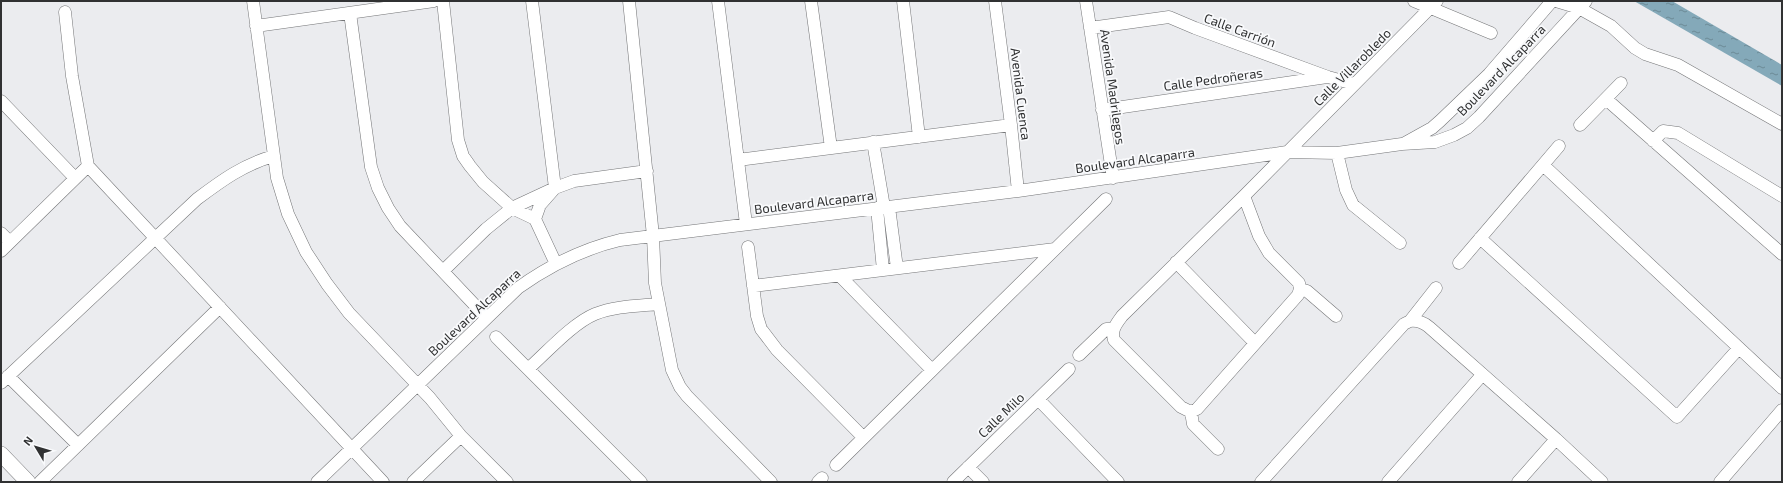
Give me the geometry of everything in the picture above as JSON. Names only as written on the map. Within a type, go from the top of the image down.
[{"type":"street","points":[[253,1],[277,178],[288,214],[306,252],[327,284],[350,313],[430,398],[461,436],[507,482]]},
{"type":"street","points":[[256,26],[434,1]]},
{"type":"street","points":[[443,1],[458,140],[463,156],[483,182],[512,208],[535,219],[556,264]]},
{"type":"street","points":[[532,1],[555,188],[540,205],[535,219]]},
{"type":"street","points":[[629,1],[653,236],[655,283],[672,370],[680,387],[771,482]]},
{"type":"street","points":[[718,1],[746,224]]},
{"type":"street","points":[[811,1],[831,148]]},
{"type":"street","points":[[903,1],[919,137]]},
{"type":"street","name":"Avenida Cuenca","points":[[995,1],[1018,191]]},
{"type":"street","name":"Avenida Madrilegos","points":[[1086,1],[1113,178]]},
{"type":"street","points":[[1414,1],[1434,4],[1491,33]]},
{"type":"street","name":"Boulevard Alcaparra","points":[[1402,144],[1432,128],[1440,121],[1489,74],[1552,1]]},
{"type":"street","points":[[1556,1],[1583,4],[1611,26],[1635,48],[1645,54],[1678,65],[1782,124]]},
{"type":"street","name":"Calle Villarobledo","points":[[1114,329],[1122,316],[1244,196],[1434,4]]},
{"type":"street","name":"Boulevard Alcaparra","points":[[317,482],[486,317],[518,288],[535,275],[596,246],[620,240],[1018,191],[1287,152],[1337,153],[1402,144],[1435,142],[1450,137],[1467,128],[1479,117],[1583,4]]},
{"type":"street","points":[[65,12],[72,76],[88,166],[383,482]]},
{"type":"street","points":[[350,13],[371,167],[378,188],[388,208],[400,226],[486,317]]},
{"type":"street","name":"Calle Carrión","points":[[1090,28],[1169,17],[1328,77],[1354,84]]},
{"type":"street","name":"Calle Pedroñeras","points":[[1102,110],[1328,77]]},
{"type":"street","points":[[1580,125],[1621,83]]},
{"type":"street","points":[[1606,99],[1782,254]]},
{"type":"street","points":[[1,102],[75,178]]},
{"type":"street","points":[[738,160],[1011,125]]},
{"type":"street","points":[[1653,141],[1663,131],[1678,133],[1782,196]]},
{"type":"street","points":[[873,142],[883,207],[897,268]]},
{"type":"street","points":[[1459,263],[1559,146]]},
{"type":"street","points":[[1337,153],[1346,190],[1353,205],[1400,243]]},
{"type":"street","points":[[78,445],[5,380],[197,199],[222,180],[258,160],[274,156]]},
{"type":"street","points":[[1543,165],[1782,388]]},
{"type":"street","points":[[1,251],[88,166]]},
{"type":"street","points":[[443,271],[486,229],[512,208],[574,181],[647,171]]},
{"type":"street","points":[[1190,412],[1197,409],[1298,295],[1300,289],[1299,283],[1269,254],[1259,236],[1244,196]]},
{"type":"street","points":[[836,465],[1106,199]]},
{"type":"street","points":[[883,207],[883,270]]},
{"type":"street","points":[[1,233],[10,242]]},
{"type":"street","points":[[1480,238],[1677,417],[1739,348]]},
{"type":"street","points":[[748,247],[757,316],[761,329],[778,350],[863,437]]},
{"type":"street","points":[[753,286],[1055,249]]},
{"type":"street","points":[[1176,262],[1255,343]]},
{"type":"street","points":[[840,276],[932,370]]},
{"type":"street","points":[[1261,482],[1400,328],[1410,321],[1436,288]]},
{"type":"street","points":[[1300,289],[1307,291],[1336,316]]},
{"type":"street","points":[[528,369],[571,330],[594,315],[622,307],[659,304]]},
{"type":"street","points":[[40,482],[220,307]]},
{"type":"street","points":[[1410,321],[1417,320],[1423,322],[1556,439],[1602,482]]},
{"type":"street","points":[[1079,355],[1106,329],[1114,329],[1112,334],[1114,340],[1182,407],[1190,412],[1193,424],[1218,449]]},
{"type":"street","points":[[496,337],[641,482]]},
{"type":"street","name":"Calle Milo","points":[[953,482],[1069,369]]},
{"type":"street","points":[[1388,482],[1482,375]]},
{"type":"street","points":[[1038,399],[1118,482]]},
{"type":"street","points":[[1720,482],[1782,410]]},
{"type":"street","points":[[413,482],[461,436]]},
{"type":"street","points":[[1518,482],[1556,439]]},
{"type":"street","points":[[1,454],[28,482]]},
{"type":"street","points":[[968,467],[984,482]]},
{"type":"water","points":[[1634,1],[1672,1],[1782,65],[1782,86]]}]
